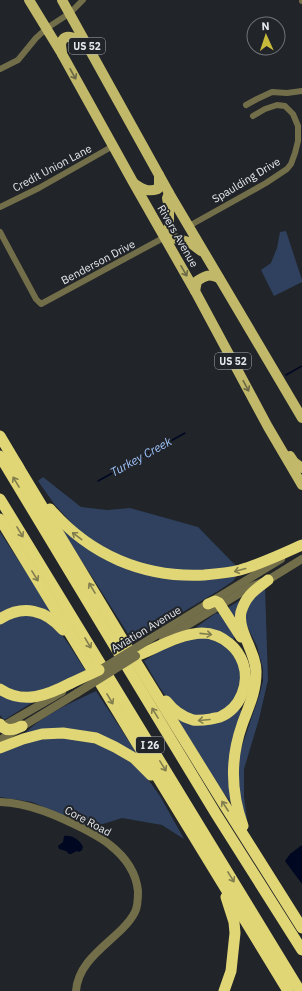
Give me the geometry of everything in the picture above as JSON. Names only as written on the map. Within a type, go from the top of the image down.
[{"type":"highway","points":[[0,436],[222,801],[302,928]]},
{"type":"highway","name":"I 26","points":[[0,456],[216,814],[302,950]]},
{"type":"highway","points":[[16,463],[40,498],[68,528],[93,547],[139,568],[185,576],[227,573],[264,562],[302,546]]},
{"type":"highway","name":"I 26","points":[[0,499],[300,991]]},
{"type":"highway","points":[[0,519],[95,668],[179,812],[288,991]]},
{"type":"highway","points":[[268,580],[251,593],[246,599],[242,611],[242,629],[249,644],[256,671],[255,687],[241,727],[236,748],[233,780],[236,802],[243,826],[269,875]]},
{"type":"highway","points":[[208,604],[215,602],[221,605],[251,653]]},
{"type":"highway","points":[[0,619],[14,612],[22,611],[33,611],[45,615],[59,625],[95,668]]},
{"type":"highway","points":[[205,633],[219,637],[227,641],[235,648],[241,657],[244,667],[246,676],[245,685],[238,701],[220,717],[194,720],[174,711],[137,661],[154,644],[205,633]]},
{"type":"highway","points":[[0,689],[14,696],[20,697],[42,695],[55,690],[74,687],[95,668]]},
{"type":"highway","points":[[1,727],[9,730],[17,729],[22,726]]},
{"type":"highway","points":[[0,748],[23,739],[42,734],[63,733],[96,738],[115,747],[141,764],[179,812]]},
{"type":"highway","points":[[204,853],[224,891],[234,922],[235,933],[231,971],[224,991]]},
{"type":"main road","name":"Rivers Avenue","points":[[30,0],[165,237],[268,427],[302,485]]},
{"type":"main road","name":"Rivers Avenue","points":[[62,0],[169,192],[302,418]]},
{"type":"main road","points":[[62,54],[61,44],[65,38],[75,38],[87,46]]},
{"type":"main road","points":[[133,182],[140,188],[147,191],[152,191],[158,189],[159,174]]},
{"type":"main road","points":[[169,192],[167,198],[169,208],[169,229],[165,237],[178,238],[189,242],[205,254]]},
{"type":"main road","points":[[195,291],[197,281],[203,277],[210,275],[219,278]]},
{"type":"main road","points":[[268,427],[294,462],[302,468]]},
{"type":"street","points":[[0,69],[18,60],[36,38],[47,28],[70,13],[83,0]]},
{"type":"street","points":[[246,105],[272,92],[287,93],[302,91]]},
{"type":"street","name":"Spaulding Drive","points":[[189,226],[266,182],[287,169],[290,164],[295,154],[298,141],[298,126],[293,114],[285,106],[277,105],[265,109],[253,116]]},
{"type":"street","name":"Credit Union Lane","points":[[0,207],[39,188],[113,146]]},
{"type":"street","name":"Benderson Drive","points":[[0,232],[36,299],[41,304],[165,237]]},
{"type":"street","name":"Aviation Avenue","points":[[154,644],[208,604],[302,546]]},
{"type":"street","name":"Aviation Avenue","points":[[95,668],[154,644],[250,587],[268,580],[302,559]]},
{"type":"street","name":"Aviation Avenue","points":[[1,727],[74,687],[137,661]]},
{"type":"street","name":"Aviation Avenue","points":[[0,740],[22,726],[74,687]]},
{"type":"street","name":"Core Road","points":[[0,802],[36,808],[99,837],[118,852],[127,862],[136,880],[138,895],[135,912],[129,922],[84,967],[78,980],[76,991]]},
{"type":"shaded area","points":[[286,231],[302,282],[274,296],[261,270],[271,263],[277,248],[280,232]]},
{"type":"shaded area","points":[[43,477],[81,507],[107,510],[130,508],[198,527],[237,567],[191,572],[160,568],[140,563],[100,547],[77,529],[55,505],[38,481]]},
{"type":"shaded area","points":[[60,528],[134,570],[238,574],[233,581],[218,591],[133,642]]},
{"type":"shaded area","points":[[0,532],[32,581],[54,616],[0,615]]},
{"type":"shaded area","points":[[265,586],[268,680],[259,719],[244,769],[244,797],[247,819],[243,811],[239,792],[237,767],[242,746],[260,693],[263,681],[263,669],[257,646],[247,626],[245,617],[247,606]]},
{"type":"shaded area","points":[[241,601],[238,625],[229,607]]},
{"type":"shaded area","points":[[216,613],[220,614],[234,635],[232,641],[194,629]]},
{"type":"shaded area","points":[[17,614],[39,618],[55,627],[65,639],[86,671],[60,684],[32,692],[23,692],[8,688],[0,683],[0,623]]},
{"type":"shaded area","points":[[194,638],[207,638],[222,643],[230,651],[241,670],[239,689],[235,698],[222,710],[206,716],[197,716],[188,713],[174,704],[159,687],[144,661],[159,651]]},
{"type":"shaded area","points":[[96,691],[144,764],[110,741],[24,734],[49,715]]},
{"type":"shaded area","points":[[0,693],[33,702],[4,720],[0,715]]},
{"type":"shaded area","points":[[236,708],[243,711],[232,804],[216,783],[176,718],[192,723]]},
{"type":"shaded area","points":[[65,738],[86,740],[109,749],[128,760],[142,771],[160,796],[184,839],[162,825],[122,818],[88,827],[32,802],[0,797],[0,751],[39,739]]},
{"type":"shaded area","points":[[64,836],[70,836],[78,840],[82,844],[82,850],[69,854],[66,851],[59,849],[58,846],[63,842]]},
{"type":"shaded area","points":[[302,845],[302,884],[285,861],[290,854]]},
{"type":"waterway","name":"Turkey Creek","points":[[286,375],[302,366]]},
{"type":"waterway","name":"Turkey Creek","points":[[98,481],[185,433]]}]
